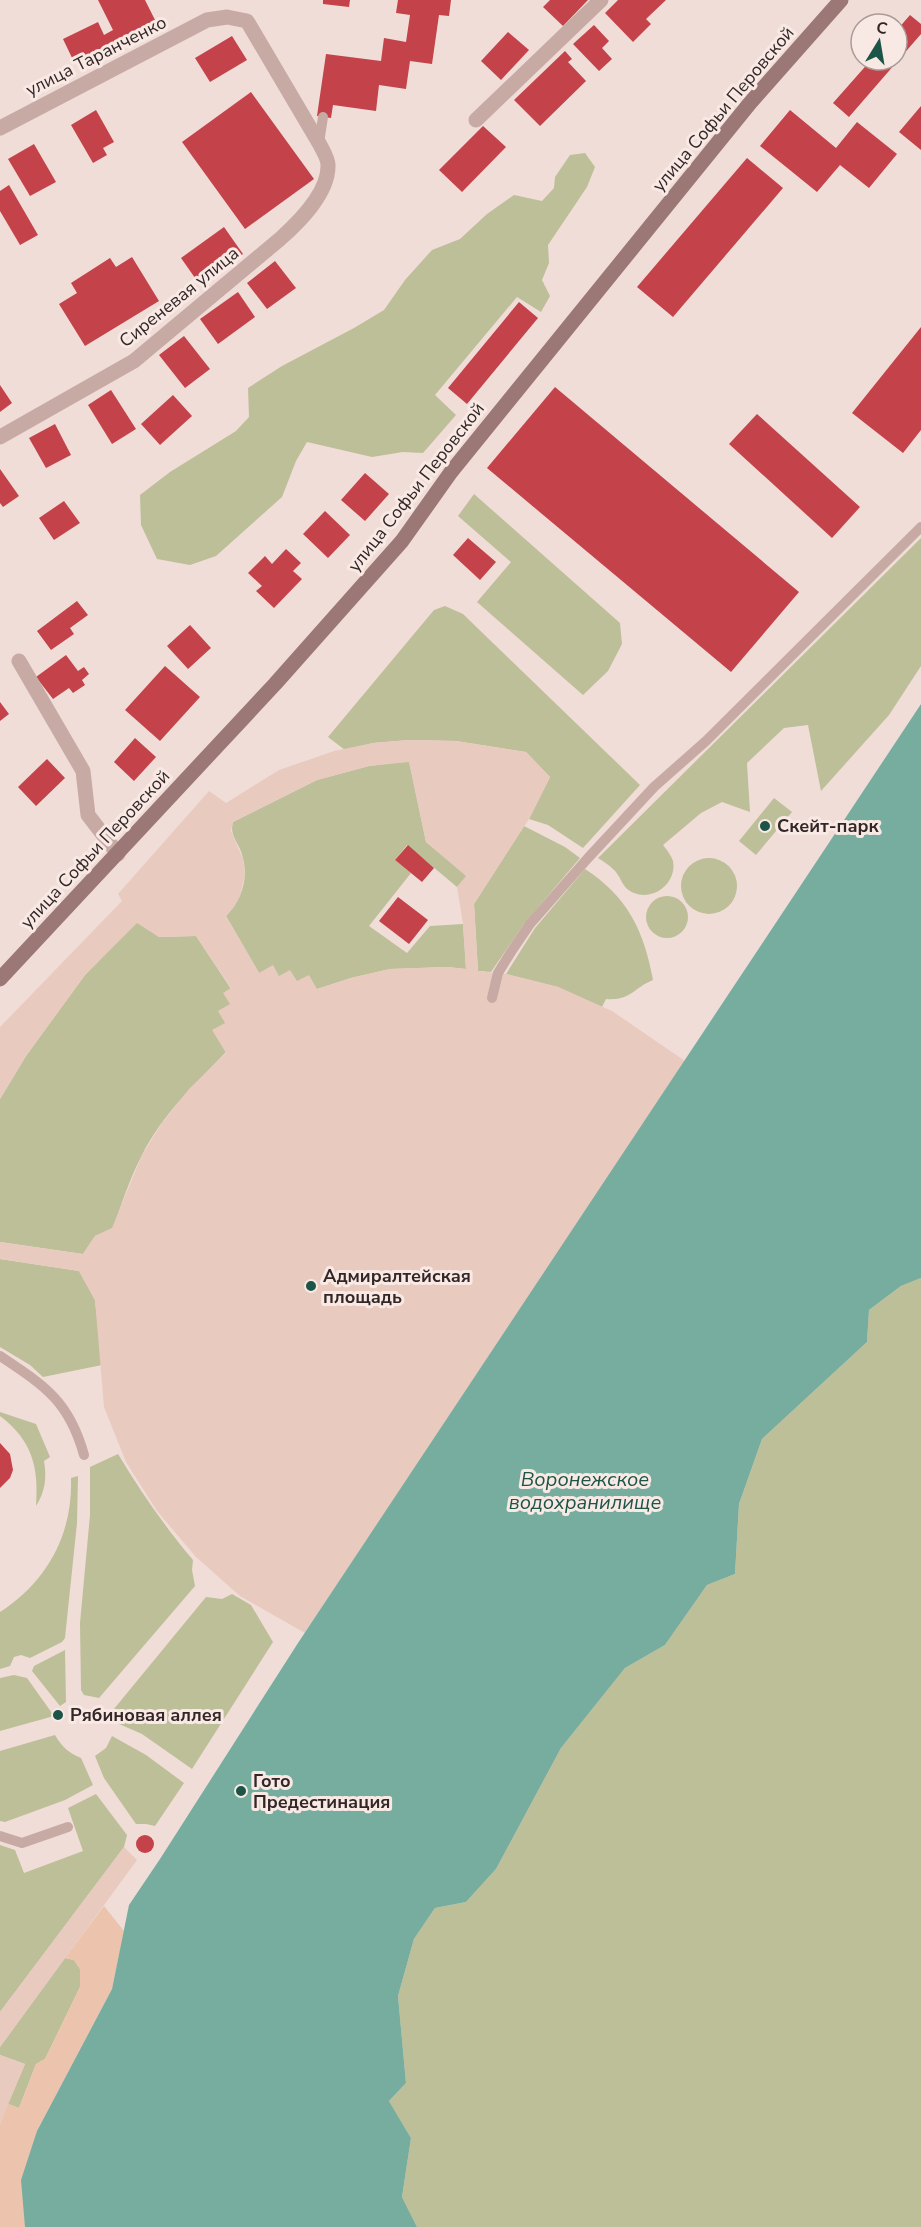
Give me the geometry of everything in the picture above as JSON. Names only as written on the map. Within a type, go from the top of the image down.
[{"type":"main road","name":"улица Софьи Перовской","points":[[0,978],[118,855],[402,541],[451,472],[750,103],[841,0]]},
{"type":"street","points":[[476,120],[601,0]]},
{"type":"street","name":"улица Таранченко","points":[[0,128],[207,20],[227,17],[247,21]]},
{"type":"street","name":"Сиреневая улица","points":[[0,437],[134,361],[303,218],[324,186],[328,164],[319,143],[247,21]]},
{"type":"street","points":[[20,661],[83,771],[88,815],[118,855]]},
{"type":"lane","points":[[319,143],[323,117]]},
{"type":"lane","points":[[492,998],[498,974],[530,924],[588,858],[654,787],[706,741],[921,527]]},
{"type":"lane","points":[[0,1356],[44,1386],[67,1411],[78,1432],[84,1455]]},
{"type":"lane","points":[[0,1836],[22,1843],[68,1827]]},
{"type":"green space","points":[[585,153],[595,167],[587,187],[548,245],[549,263],[542,280],[550,296],[541,312],[517,297],[435,395],[456,415],[423,453],[403,452],[372,457],[307,442],[296,461],[282,497],[216,556],[190,565],[157,559],[141,525],[140,495],[170,472],[236,431],[249,417],[248,388],[282,366],[384,310],[405,280],[432,250],[460,239],[487,214],[514,195],[542,201],[554,188],[555,177],[570,155]]},
{"type":"green space","points":[[474,494],[620,623],[622,644],[608,671],[583,695],[477,602],[511,562],[458,516]]},
{"type":"green space","points":[[921,538],[921,666],[889,715],[821,791],[808,725],[784,728],[747,763],[750,812],[722,802],[701,813],[663,845],[673,861],[668,883],[656,892],[642,895],[626,888],[616,872],[598,858]]},
{"type":"green space","points":[[445,606],[463,614],[640,785],[583,848],[548,825],[529,819],[550,777],[526,752],[456,741],[409,740],[373,743],[345,750],[328,737],[434,610]]},
{"type":"green space","points":[[409,761],[426,842],[467,876],[457,887],[407,845],[395,860],[411,873],[369,926],[407,953],[430,926],[463,924],[466,969],[447,967],[390,969],[317,989],[279,976],[259,973],[226,916],[241,893],[245,876],[243,858],[233,833],[233,822],[317,780],[369,766]]},
{"type":"green space","name":"Скейт-парк","points":[[774,798],[792,812],[756,855],[739,841]]},
{"type":"green space","points":[[524,826],[565,847],[580,858],[524,924],[491,972],[478,971],[474,904]]},
{"type":"green space","points":[[709,858],[720,860],[729,866],[735,875],[737,886],[735,897],[729,906],[720,912],[709,914],[698,912],[689,906],[683,897],[681,886],[683,875],[689,866],[698,860]]},
{"type":"green space","points":[[585,869],[612,891],[632,917],[645,946],[653,980],[627,996],[606,999],[602,1007],[558,987],[506,974],[535,928]]},
{"type":"green space","points":[[667,896],[682,902],[688,917],[682,932],[667,938],[652,932],[646,917],[652,902]]},
{"type":"green space","points":[[137,922],[159,937],[196,936],[231,989],[225,1023],[226,1052],[180,1100],[159,1127],[138,1164],[113,1228],[95,1236],[83,1254],[0,1242],[0,1099],[26,1056],[85,975]]},
{"type":"green space","points":[[0,1259],[79,1271],[95,1300],[102,1365],[43,1377],[30,1365],[0,1347]]},
{"type":"green space","points":[[921,1278],[921,2227],[417,2227],[402,2197],[411,2138],[389,2101],[406,2083],[398,1996],[414,1939],[435,1908],[466,1902],[496,1869],[561,1748],[625,1668],[665,1645],[707,1585],[735,1574],[739,1504],[762,1439],[867,1342],[869,1310],[901,1286]]},
{"type":"green space","points":[[0,1412],[36,1424],[50,1457],[44,1461],[44,1485],[36,1506],[36,1479],[31,1455],[20,1435],[0,1416]]},
{"type":"green space","points":[[118,1454],[154,1509],[193,1560],[195,1586],[99,1698],[84,1695],[81,1690],[80,1623],[90,1515],[90,1467]]},
{"type":"green space","points":[[78,1476],[77,1523],[65,1638],[62,1642],[30,1658],[21,1655],[14,1657],[10,1666],[0,1669],[0,1612],[31,1586],[54,1555],[67,1518],[71,1478]]},
{"type":"green space","points":[[232,1594],[251,1605],[273,1642],[192,1769],[142,1734],[110,1720],[109,1715],[206,1597],[222,1599]]},
{"type":"green space","points":[[65,1650],[66,1702],[60,1706],[32,1671],[34,1666]]},
{"type":"green space","points":[[14,1675],[27,1678],[54,1716],[0,1731],[0,1678]]},
{"type":"green space","points":[[55,1735],[66,1749],[81,1758],[93,1785],[65,1800],[5,1822],[0,1821],[0,1751]]},
{"type":"green space","points":[[112,1736],[146,1755],[184,1783],[155,1826],[136,1824],[104,1778],[95,1756],[106,1748]]},
{"type":"green space","points":[[96,1794],[127,1835],[124,1847],[0,2012],[0,1845],[15,1850],[24,1873],[83,1851],[68,1808]]},
{"type":"green space","points":[[65,1958],[74,1960],[80,1969],[80,1987],[45,2059],[36,2064],[19,2108],[8,2104],[25,2064],[0,2055],[0,2047]]},
{"type":"sand","points":[[104,1906],[124,1931],[112,1989],[37,2131],[25,2227],[0,2227],[0,2124],[8,2104],[19,2108],[36,2064],[45,2059],[80,1987],[80,1969],[74,1960],[65,1958]]},
{"type":"shaded area","name":"Адмиралтейская площадь","points":[[409,740],[456,741],[526,752],[550,777],[529,819],[474,904],[478,971],[506,974],[558,987],[612,1011],[685,1061],[305,1633],[240,1596],[196,1557],[157,1511],[126,1462],[104,1407],[95,1300],[79,1271],[0,1259],[0,1242],[83,1254],[95,1236],[112,1228],[142,1155],[162,1123],[189,1089],[226,1053],[212,1030],[225,1023],[218,1011],[230,1004],[223,993],[231,988],[196,936],[159,937],[137,923],[85,975],[26,1056],[0,1099],[0,1027],[122,901],[118,894],[209,791],[226,803],[279,770],[334,751],[373,743]],"holes":[[[409,762],[426,842],[466,876],[457,887],[463,924],[466,969],[447,967],[390,969],[317,989],[309,975],[297,981],[290,970],[279,976],[273,965],[259,973],[226,916],[240,896],[245,874],[243,859],[231,831],[233,822],[317,780],[369,766]]]},
{"type":"shaded area","points":[[124,1847],[137,1860],[0,2047],[0,2012]]},
{"type":"shaded area","points":[[0,2055],[25,2064],[0,2124]]},
{"type":"water","name":"Воронежское водохранилище","points":[[921,704],[921,1278],[901,1286],[869,1310],[867,1342],[762,1439],[739,1504],[735,1574],[707,1585],[665,1645],[625,1668],[561,1748],[496,1869],[466,1902],[435,1908],[414,1939],[398,1996],[406,2083],[389,2101],[411,2138],[402,2197],[417,2227],[25,2227],[21,2180],[37,2131],[112,1989],[129,1905],[298,1643]]},
{"type":"building","points":[[98,0],[145,0],[156,22],[74,62],[63,39],[98,22],[104,35],[113,30]]},
{"type":"building","points":[[323,0],[350,0],[349,7],[323,4]]},
{"type":"building","points":[[398,0],[451,0],[449,16],[439,15],[432,64],[410,61],[406,89],[379,85],[376,111],[333,105],[331,118],[317,116],[326,54],[381,61],[384,38],[406,42],[410,15],[396,13]]},
{"type":"building","points":[[550,0],[588,0],[563,26],[543,7]]},
{"type":"building","points":[[618,0],[666,0],[646,19],[651,24],[633,42],[605,13]]},
{"type":"building","points":[[909,16],[921,24],[921,34],[909,48]]},
{"type":"building","points":[[594,25],[609,41],[602,48],[612,59],[599,71],[573,44]]},
{"type":"building","points":[[508,32],[529,50],[501,80],[481,61]]},
{"type":"building","points":[[232,36],[247,60],[210,82],[195,58]]},
{"type":"building","points":[[565,51],[572,59],[568,62],[586,81],[540,126],[514,100]]},
{"type":"building","points":[[860,72],[888,72],[849,117],[833,103]]},
{"type":"building","points":[[251,92],[314,179],[245,229],[182,142]]},
{"type":"building","points":[[921,106],[921,150],[899,132]]},
{"type":"building","points":[[96,110],[114,142],[103,148],[107,155],[93,163],[71,125]]},
{"type":"building","points":[[790,110],[836,148],[857,122],[897,154],[869,188],[840,165],[817,192],[760,146]]},
{"type":"building","points":[[483,126],[506,147],[462,192],[439,170]]},
{"type":"building","points":[[34,144],[56,182],[30,196],[8,159]]},
{"type":"building","points":[[747,158],[783,188],[673,317],[637,287]]},
{"type":"building","points":[[9,185],[38,235],[20,245],[0,211],[0,191]]},
{"type":"building","points":[[224,227],[243,254],[200,285],[181,258]]},
{"type":"building","points":[[132,257],[159,301],[85,346],[59,304],[77,293],[71,283],[110,258],[116,267]]},
{"type":"building","points":[[275,261],[296,288],[267,309],[247,283]]},
{"type":"building","points":[[238,292],[255,317],[218,344],[200,319]]},
{"type":"building","points":[[519,302],[538,318],[467,404],[448,388]]},
{"type":"building","points":[[921,327],[921,430],[903,453],[852,413]]},
{"type":"building","points":[[184,336],[210,369],[185,388],[159,355]]},
{"type":"building","points":[[0,385],[12,403],[0,412]]},
{"type":"building","points":[[555,387],[799,592],[731,672],[487,468]]},
{"type":"building","points":[[111,390],[136,429],[112,444],[88,405]]},
{"type":"building","points":[[173,395],[192,416],[160,445],[141,424]]},
{"type":"building","points":[[757,414],[860,507],[832,538],[729,444]]},
{"type":"building","points":[[55,424],[71,455],[46,468],[29,438]]},
{"type":"building","points":[[0,469],[19,496],[3,507],[0,503]]},
{"type":"building","points":[[365,473],[389,494],[365,521],[341,500]]},
{"type":"building","points":[[64,501],[80,523],[54,540],[39,518]]},
{"type":"building","points":[[325,511],[350,535],[328,558],[303,534]]},
{"type":"building","points":[[468,538],[496,562],[480,580],[453,555]]},
{"type":"building","points":[[286,549],[301,563],[293,571],[302,579],[274,608],[256,591],[262,586],[248,573],[265,556],[272,564]]},
{"type":"building","points":[[77,601],[88,615],[70,628],[74,634],[51,650],[37,631]]},
{"type":"building","points":[[190,625],[211,648],[188,669],[167,646]]},
{"type":"building","points":[[66,655],[78,671],[84,667],[89,674],[82,680],[85,685],[73,693],[69,688],[53,699],[36,677]]},
{"type":"building","points":[[165,666],[200,697],[160,741],[125,710]]},
{"type":"building","points":[[0,702],[9,714],[0,721]]},
{"type":"building","points":[[135,738],[156,757],[134,781],[114,762]]},
{"type":"building","points":[[47,759],[65,778],[36,806],[18,787]]},
{"type":"building","points":[[408,845],[434,868],[422,882],[395,860]]},
{"type":"building","points":[[398,897],[428,920],[409,944],[379,921]]},
{"type":"building","points":[[0,1443],[10,1454],[13,1470],[10,1478],[0,1488]]},
{"type":"building","points":[[145,1835],[151,1838],[154,1844],[151,1850],[145,1853],[139,1850],[136,1844],[139,1838]]},
{"type":"place","name":"Скейт-парк","points":[[765,826]]},
{"type":"place","name":"Адмиралтейская площадь","points":[[311,1286]]},
{"type":"place","name":"Рябиновая аллея","points":[[58,1715]]},
{"type":"place","name":"Гото Предестинация","points":[[241,1791]]}]
